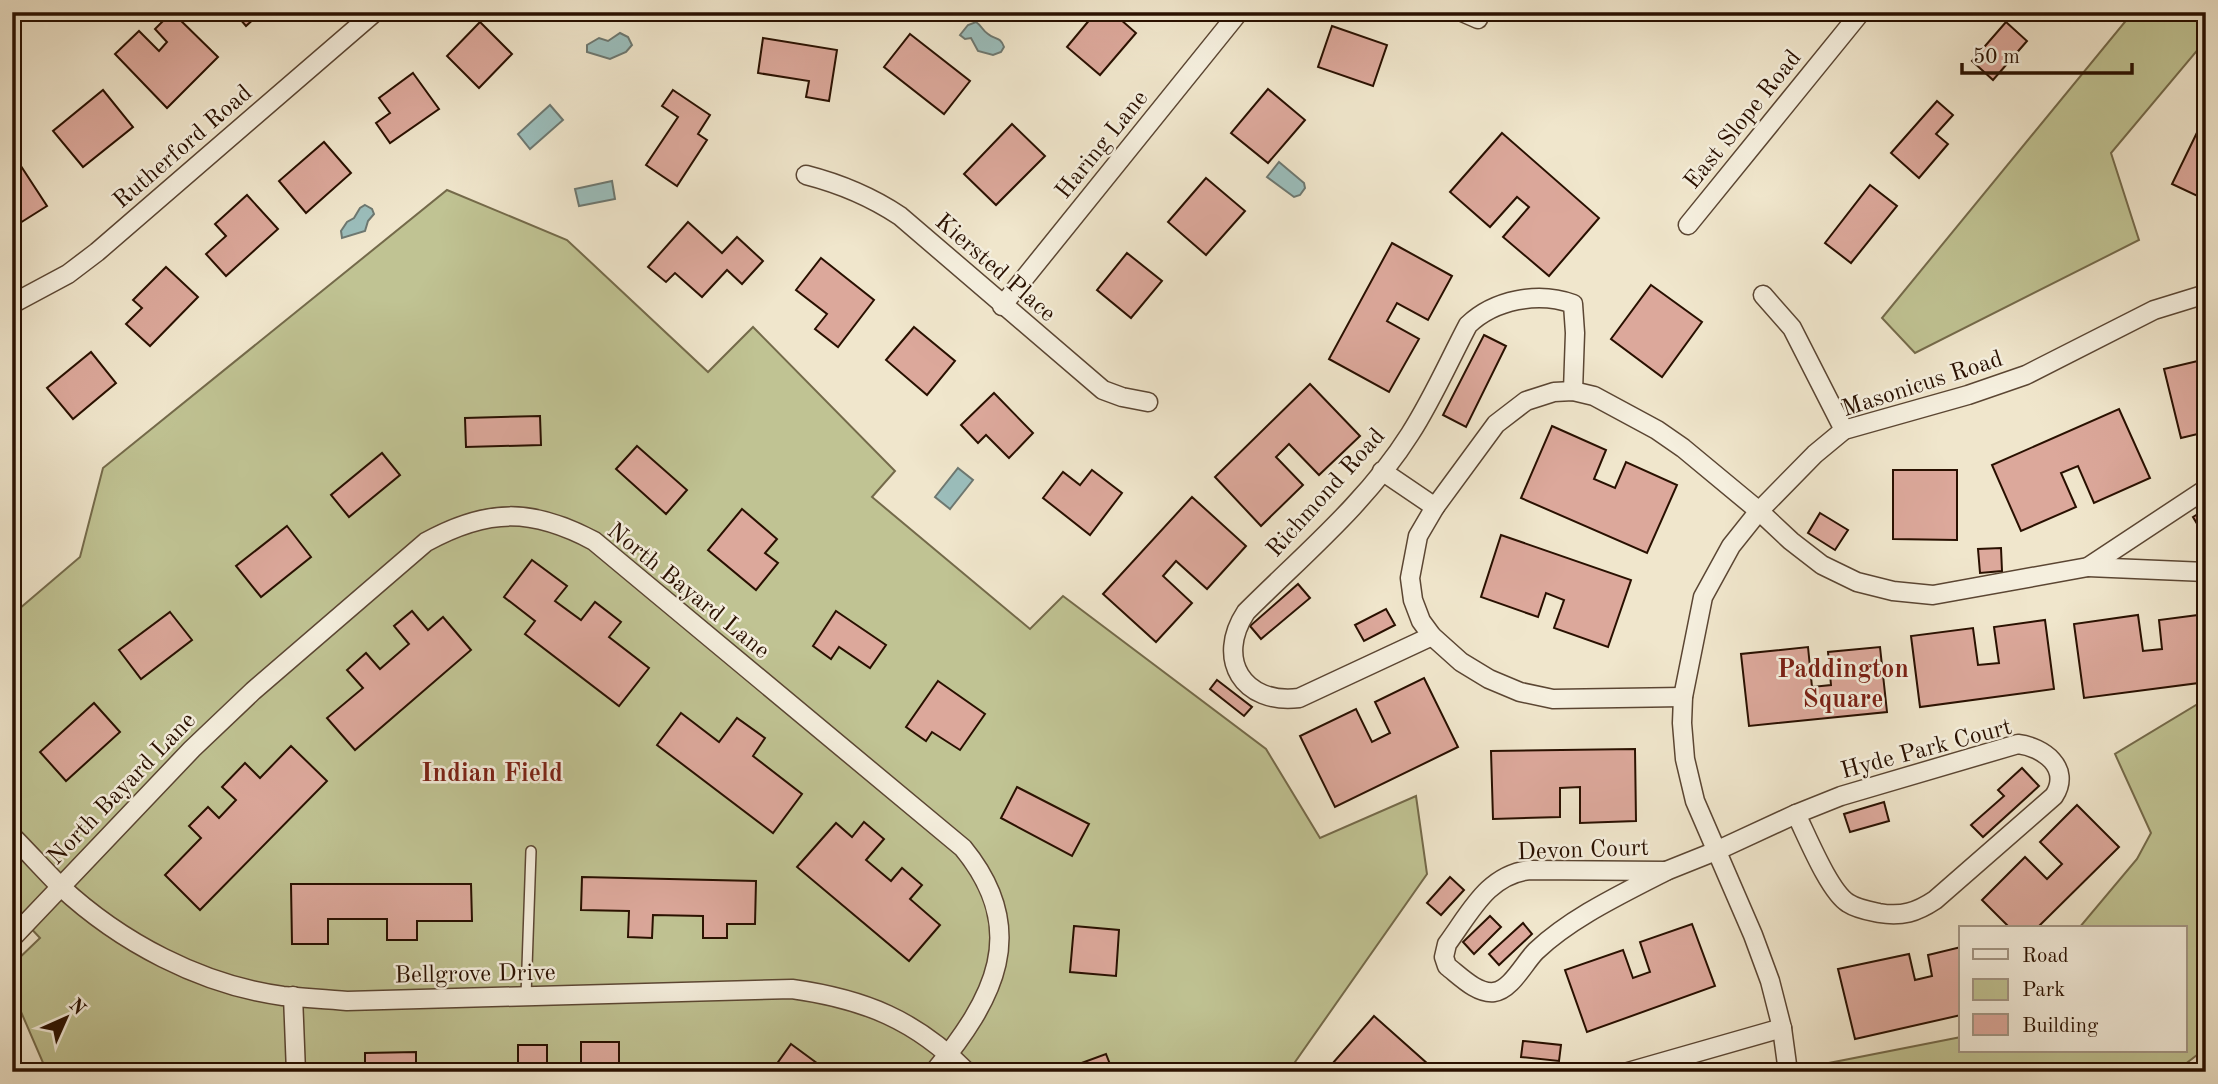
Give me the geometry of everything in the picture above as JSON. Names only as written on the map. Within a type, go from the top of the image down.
[{"type":"street","name":"Rutherford Road","points":[[12,304],[68,274],[97,252],[375,12]]},
{"type":"street","name":"Haring Lane","points":[[1002,306],[1239,12]]},
{"type":"street","name":"East Slope Road","points":[[1688,225],[1861,12]]},
{"type":"street","name":"Kiersted Place","points":[[806,175],[842,184],[872,198],[900,216],[1103,390],[1148,402]]},
{"type":"street","name":"Masonicus Road","points":[[1788,1072],[1782,1028],[1770,981],[1695,801],[1685,758],[1683,697],[1703,597],[1731,546],[1759,511],[1815,454],[1844,430],[1968,395],[2026,375],[2154,310],[2206,294]]},
{"type":"street","points":[[1763,295],[1792,328],[1844,430]]},
{"type":"street","name":"Richmond Road","points":[[1432,636],[1299,698],[1281,700],[1263,696],[1250,687],[1239,674],[1233,658],[1237,626],[1246,612],[1359,499],[1382,471],[1410,433],[1468,325],[1481,312],[1497,304],[1519,300],[1550,300],[1573,304],[1573,391]]},
{"type":"street","points":[[1683,697],[1553,699],[1520,692],[1489,680],[1461,662],[1432,636],[1421,621],[1413,600],[1410,578],[1418,536],[1435,507],[1496,424],[1526,401],[1554,392],[1573,391],[1594,396],[1657,430],[1684,448],[1759,511],[1790,541],[1822,565],[1857,583],[1893,591],[1933,595],[2088,567],[2206,572]]},
{"type":"street","points":[[1382,471],[1435,507]]},
{"type":"street","points":[[2088,567],[2206,489]]},
{"type":"street","name":"North Bayard Lane","points":[[12,938],[192,749],[243,701],[426,542],[451,528],[479,519],[510,516],[538,519],[566,526],[594,541],[963,848],[979,869],[992,895],[999,921],[999,950],[994,976],[978,1013],[934,1072]]},
{"type":"street","name":"Hyde Park Court","points":[[1716,851],[1796,814],[1841,796],[2018,744],[2044,751],[2053,761],[2058,775],[2054,796],[1935,900],[1918,911],[1903,915],[1865,910],[1846,902],[1832,887],[1796,814]]},
{"type":"street","name":"Bellgrove Drive","points":[[12,836],[61,886],[100,919],[143,947],[231,984],[293,996],[347,1001],[792,989],[859,1002],[897,1018],[928,1037],[967,1072]]},
{"type":"street","name":"Devon Court","points":[[1666,871],[1515,872],[1500,878],[1447,944],[1444,957],[1447,966],[1474,986],[1487,992],[1498,992],[1508,985],[1537,951],[1569,926],[1621,894],[1666,871],[1716,851]]},
{"type":"street","points":[[293,996],[296,1072]]},
{"type":"street","points":[[1628,1072],[1782,1028]]},
{"type":"lane","points":[[526,996],[531,851]]},
{"type":"green space","points":[[2133,12],[2206,12],[2206,40],[2111,153],[2139,240],[1915,353],[1882,318]]},
{"type":"green space","points":[[447,190],[567,240],[708,372],[753,327],[895,471],[872,497],[1030,629],[1063,596],[1266,749],[1320,838],[1416,796],[1427,874],[1288,1072],[47,1072],[12,991],[12,965],[40,938],[12,908],[12,615],[80,557],[103,468]]},
{"type":"green space","points":[[2206,699],[2206,1048],[2175,1072],[1821,1072],[1829,1063],[1959,1037],[1959,1052],[2186,1052],[2186,926],[2081,926],[2137,859],[2151,833],[2115,754]]},
{"type":"water","points":[[976,22],[1001,41],[1004,47],[1001,52],[993,55],[978,51],[971,38],[965,39],[960,35],[968,25]]},
{"type":"water","points":[[620,33],[628,37],[632,45],[626,52],[610,59],[587,52],[587,45],[599,38],[608,41]]},
{"type":"water","points":[[550,105],[563,120],[530,149],[518,134]]},
{"type":"water","points":[[1279,162],[1304,183],[1305,188],[1300,195],[1294,197],[1267,177]]},
{"type":"water","points":[[612,181],[615,199],[579,206],[575,189]]},
{"type":"water","points":[[365,205],[372,209],[374,214],[365,231],[342,238],[341,231],[347,222]]},
{"type":"water","points":[[958,468],[973,480],[950,509],[935,497]]},
{"type":"building","points":[[172,12],[218,57],[167,108],[115,54],[139,31],[159,51],[167,42],[155,29]]},
{"type":"building","points":[[234,12],[258,12],[259,14],[246,26]]},
{"type":"building","points":[[1096,12],[1112,12],[1136,33],[1100,75],[1067,47]]},
{"type":"building","points":[[480,22],[512,54],[479,88],[447,56]]},
{"type":"building","points":[[2006,22],[2027,41],[1993,80],[1972,61]]},
{"type":"building","points":[[1332,26],[1387,45],[1373,86],[1318,67]]},
{"type":"building","points":[[910,34],[970,81],[944,114],[884,67]]},
{"type":"building","points":[[763,38],[837,50],[829,101],[806,97],[809,81],[758,73]]},
{"type":"building","points":[[413,73],[439,109],[390,143],[376,123],[390,113],[379,98]]},
{"type":"building","points":[[1268,89],[1305,120],[1268,163],[1231,133]]},
{"type":"building","points":[[103,90],[133,127],[83,167],[53,131]]},
{"type":"building","points":[[673,90],[710,115],[698,134],[707,140],[677,186],[646,165],[678,117],[662,106]]},
{"type":"building","points":[[1937,101],[1953,115],[1936,134],[1948,144],[1919,178],[1891,153]]},
{"type":"building","points":[[2206,114],[2206,200],[2172,184]]},
{"type":"building","points":[[1012,124],[1045,156],[996,205],[964,174]]},
{"type":"building","points":[[1502,133],[1599,218],[1549,276],[1503,237],[1529,207],[1517,197],[1490,227],[1450,192]]},
{"type":"building","points":[[324,142],[351,173],[306,213],[279,181]]},
{"type":"building","points":[[17,160],[47,206],[12,228],[12,163]]},
{"type":"building","points":[[1206,178],[1245,211],[1206,255],[1168,222]]},
{"type":"building","points":[[1870,185],[1897,206],[1851,263],[1825,243]]},
{"type":"building","points":[[247,195],[278,229],[226,276],[206,254],[226,236],[215,224]]},
{"type":"building","points":[[688,222],[722,253],[737,237],[763,261],[742,284],[727,270],[702,297],[675,273],[666,282],[648,267]]},
{"type":"building","points":[[1392,243],[1452,276],[1428,320],[1397,303],[1387,321],[1419,339],[1389,392],[1329,359]]},
{"type":"building","points":[[1127,253],[1162,281],[1131,318],[1097,290]]},
{"type":"building","points":[[821,258],[874,300],[838,347],[815,329],[827,314],[796,290]]},
{"type":"building","points":[[166,267],[198,297],[150,346],[126,324],[142,308],[133,300]]},
{"type":"building","points":[[1651,285],[1702,322],[1662,377],[1611,339]]},
{"type":"building","points":[[914,327],[955,361],[927,395],[886,360]]},
{"type":"building","points":[[1484,335],[1506,346],[1466,427],[1443,415]]},
{"type":"building","points":[[91,352],[116,383],[73,419],[47,388]]},
{"type":"building","points":[[2206,359],[2206,432],[2181,438],[2164,369]]},
{"type":"building","points":[[1310,384],[1360,436],[1319,475],[1289,444],[1276,457],[1303,485],[1261,526],[1215,477]]},
{"type":"building","points":[[994,393],[1033,433],[1009,458],[986,435],[978,443],[961,425]]},
{"type":"building","points":[[2119,409],[2150,478],[2094,503],[2078,466],[2061,473],[2076,507],[2021,531],[1992,465]]},
{"type":"building","points":[[540,416],[541,445],[466,447],[465,418]]},
{"type":"building","points":[[1552,426],[1606,450],[1594,479],[1615,488],[1626,462],[1677,485],[1647,553],[1521,498]]},
{"type":"building","points":[[637,446],[687,490],[666,514],[616,469]]},
{"type":"building","points":[[382,453],[400,475],[349,517],[331,495]]},
{"type":"building","points":[[1092,470],[1122,493],[1090,535],[1043,498],[1063,472],[1080,485]]},
{"type":"building","points":[[1893,470],[1957,470],[1957,540],[1893,539]]},
{"type":"building","points":[[1192,497],[1246,546],[1207,589],[1176,561],[1163,576],[1192,603],[1156,642],[1103,594]]},
{"type":"building","points":[[742,509],[777,539],[765,553],[778,563],[756,590],[708,550]]},
{"type":"building","points":[[2206,509],[2206,529],[2202,532],[2193,517]]},
{"type":"building","points":[[1820,513],[1848,530],[1835,550],[1808,533]]},
{"type":"building","points":[[287,526],[311,557],[261,597],[236,566]]},
{"type":"building","points":[[1501,535],[1631,580],[1608,647],[1554,628],[1564,600],[1546,593],[1538,617],[1481,597]]},
{"type":"building","points":[[2001,548],[2002,571],[1980,573],[1978,549]]},
{"type":"building","points":[[532,560],[567,586],[555,601],[581,620],[595,602],[621,622],[609,637],[649,668],[619,706],[525,634],[535,621],[504,597]]},
{"type":"building","points":[[1298,584],[1310,598],[1261,639],[1250,626]]},
{"type":"building","points":[[1386,609],[1395,625],[1364,641],[1355,625]]},
{"type":"building","points":[[412,611],[428,630],[443,617],[471,650],[355,750],[327,718],[363,688],[347,670],[366,653],[380,669],[409,644],[394,626]]},
{"type":"building","points":[[836,611],[886,645],[870,668],[839,647],[831,659],[813,646]]},
{"type":"building","points":[[170,612],[192,640],[141,679],[119,650]]},
{"type":"building","points":[[2206,614],[2206,682],[2084,698],[2074,624],[2138,615],[2143,651],[2162,649],[2159,620]]},
{"type":"building","points":[[2045,620],[2054,689],[1920,707],[1911,636],[1973,628],[1978,665],[1999,663],[1994,627]]},
{"type":"building","points":[[1808,647],[1812,687],[1831,685],[1828,652],[1880,647],[1887,712],[1749,726],[1741,654]]},
{"type":"building","points":[[1424,678],[1458,747],[1335,807],[1300,736],[1356,709],[1372,742],[1390,733],[1375,702]]},
{"type":"building","points":[[1217,680],[1252,707],[1244,716],[1210,689]]},
{"type":"building","points":[[938,681],[985,714],[960,750],[932,732],[926,741],[906,727]]},
{"type":"building","points":[[94,703],[120,732],[66,781],[40,752]]},
{"type":"building","points":[[681,713],[719,742],[737,718],[765,738],[753,756],[802,794],[773,833],[657,745]]},
{"type":"building","points":[[291,746],[327,781],[200,910],[165,875],[201,838],[189,826],[208,807],[219,818],[236,800],[222,787],[245,763],[260,778]]},
{"type":"building","points":[[1635,749],[1636,821],[1580,823],[1580,787],[1560,788],[1560,817],[1493,819],[1491,751]]},
{"type":"building","points":[[2022,768],[2039,786],[1983,837],[1971,825],[2004,796],[1998,790]]},
{"type":"building","points":[[1017,787],[1089,824],[1072,856],[1001,818]]},
{"type":"building","points":[[1884,802],[1889,821],[1850,832],[1844,814]]},
{"type":"building","points":[[2077,805],[2119,847],[2039,926],[2008,926],[1982,900],[2025,857],[2047,879],[2062,864],[2040,842]]},
{"type":"building","points":[[864,822],[884,839],[866,860],[891,881],[902,868],[922,885],[910,899],[940,925],[909,961],[797,867],[836,823],[852,837]]},
{"type":"building","points":[[582,877],[756,881],[755,924],[727,924],[727,938],[703,938],[703,916],[653,915],[652,938],[628,937],[629,911],[581,910]]},
{"type":"building","points":[[1450,877],[1464,890],[1441,915],[1427,903]]},
{"type":"building","points":[[291,884],[471,884],[472,921],[417,921],[417,940],[387,940],[387,919],[328,919],[328,944],[292,944]]},
{"type":"building","points":[[1490,916],[1501,927],[1474,954],[1463,942]]},
{"type":"building","points":[[1523,923],[1532,934],[1499,965],[1489,954]]},
{"type":"building","points":[[1692,924],[1715,986],[1587,1032],[1565,970],[1623,950],[1633,978],[1650,972],[1640,942]]},
{"type":"building","points":[[1074,926],[1119,930],[1116,976],[1070,972]]},
{"type":"building","points":[[1959,947],[1959,1015],[1855,1039],[1838,969],[1909,954],[1915,980],[1932,976],[1928,955]]},
{"type":"building","points":[[1374,1016],[1429,1065],[1424,1072],[1325,1072]]},
{"type":"building","points":[[1523,1041],[1561,1045],[1559,1061],[1521,1057]]},
{"type":"building","points":[[581,1042],[619,1042],[619,1064],[662,1064],[662,1072],[471,1072],[471,1068],[518,1067],[518,1045],[547,1045],[547,1066],[581,1066]]},
{"type":"building","points":[[791,1044],[829,1072],[771,1072]]},
{"type":"building","points":[[416,1052],[416,1072],[365,1072],[365,1053]]},
{"type":"building","points":[[1106,1054],[1113,1072],[1057,1072]]},
{"type":"building","points":[[173,1067],[223,1067],[224,1072],[173,1072]]},
{"type":"district","name":"Paddington Square","points":[[1843,683]]},
{"type":"district","name":"Indian Field","points":[[492,772]]}]
